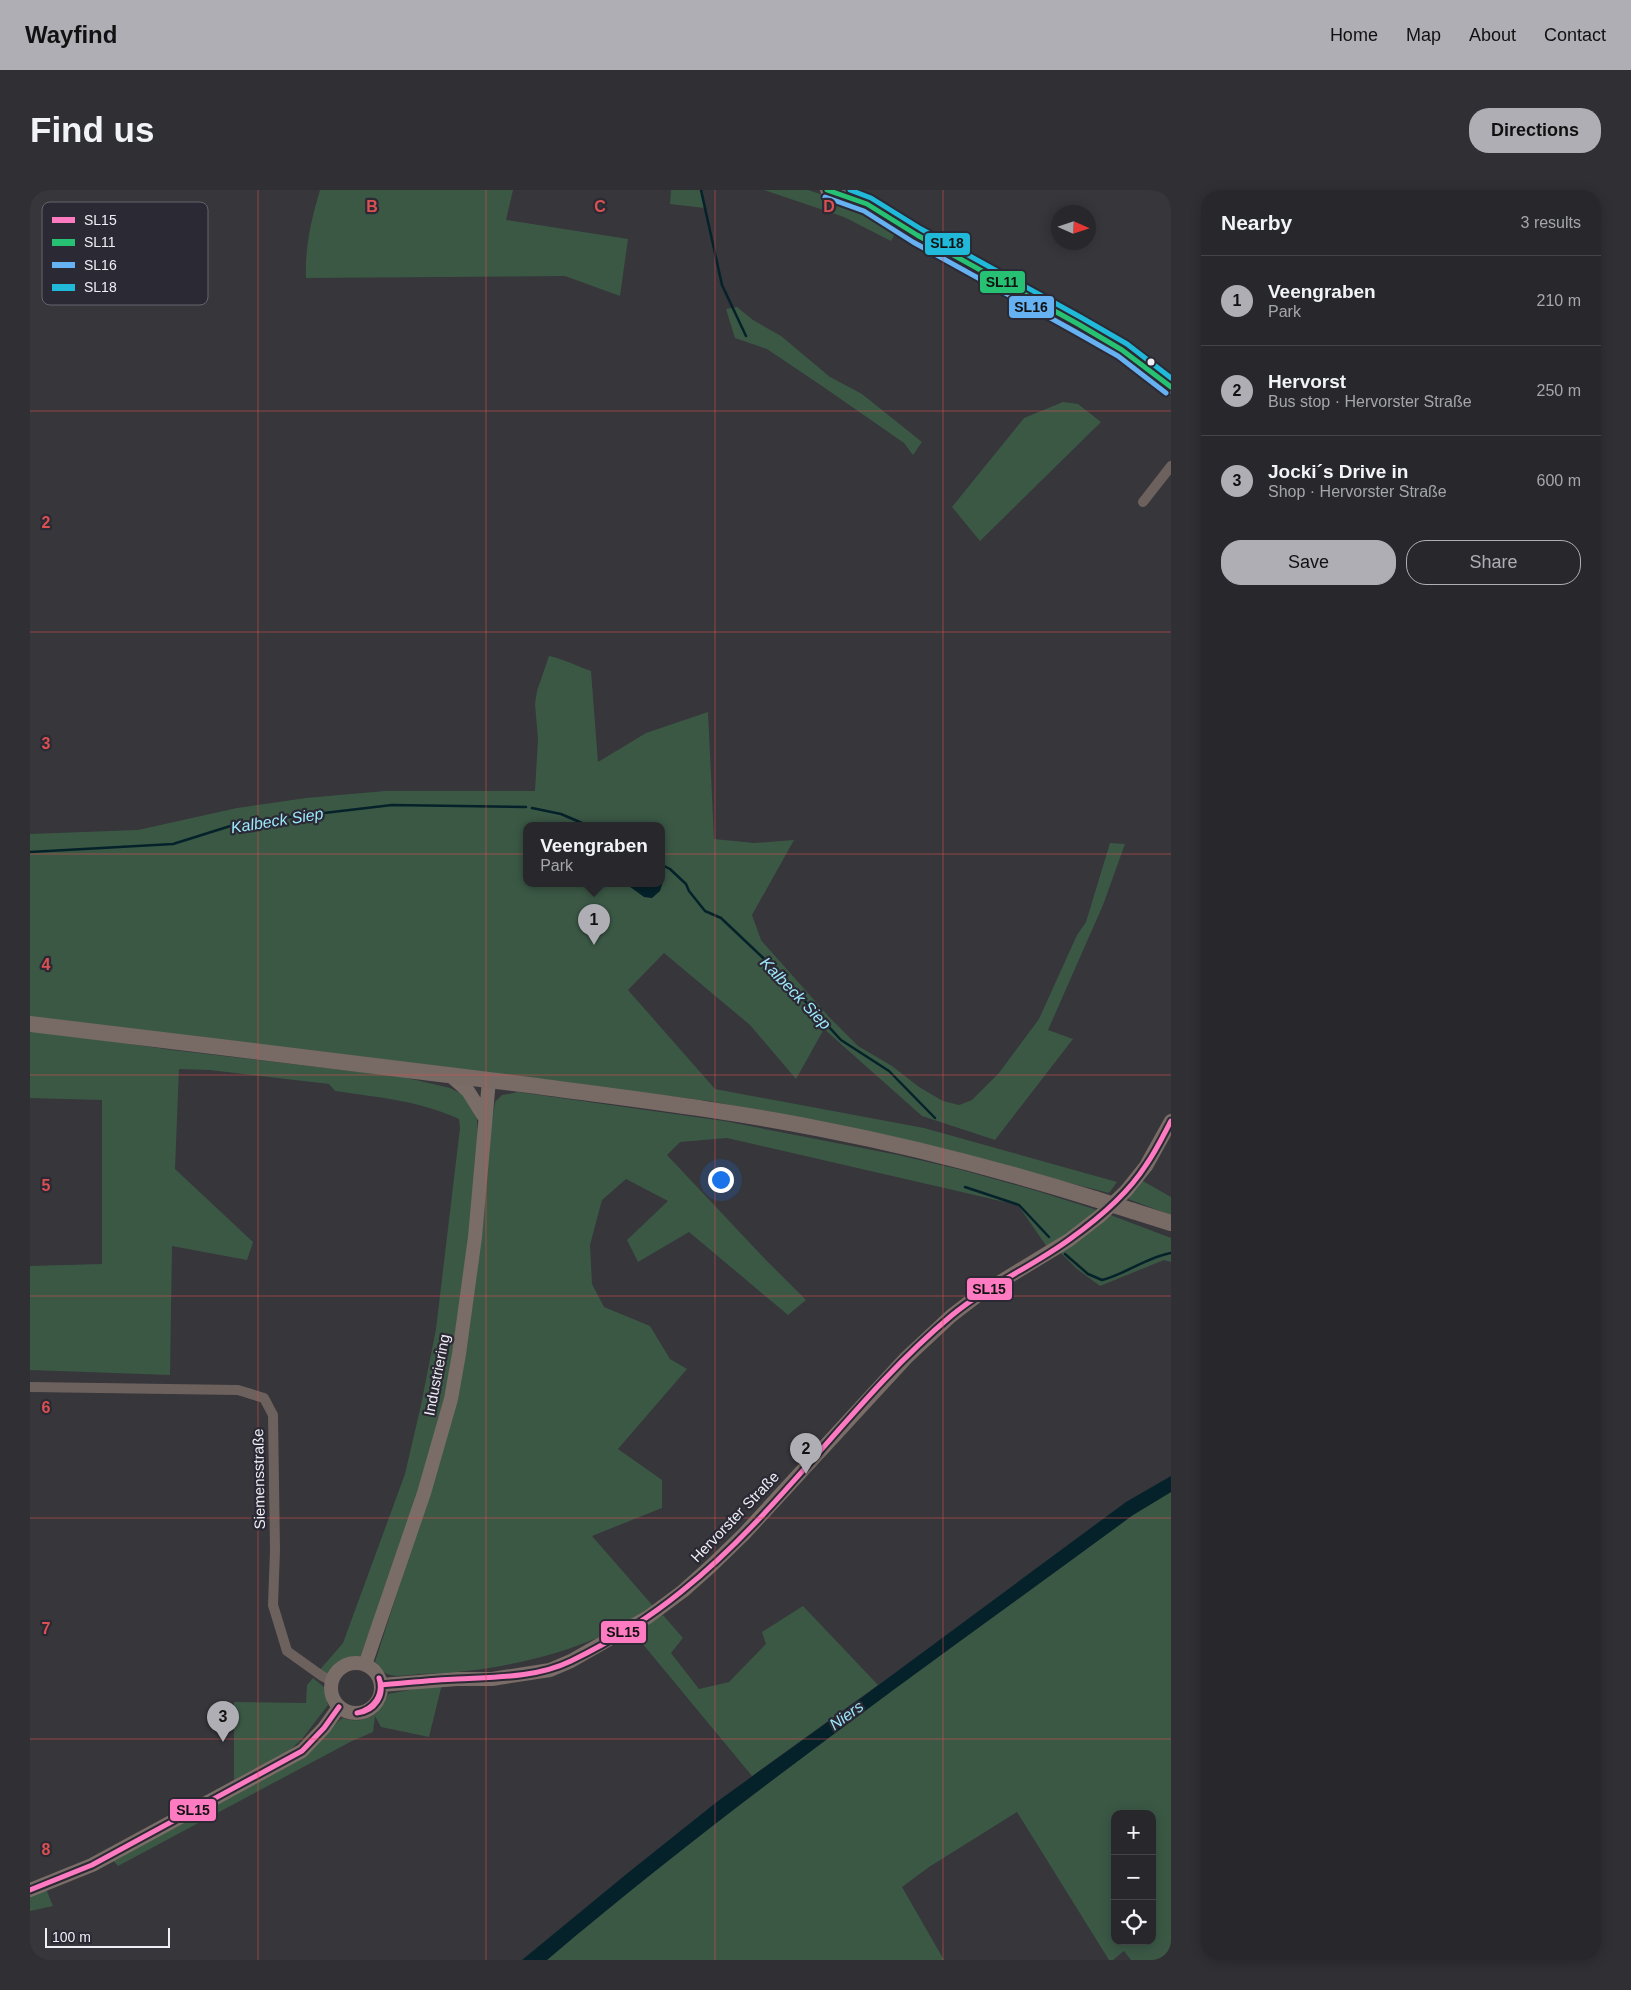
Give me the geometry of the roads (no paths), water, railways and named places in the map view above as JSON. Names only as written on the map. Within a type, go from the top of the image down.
[{"type":"main road","points":[[30,1024],[450,1075],[739,1114],[822,1129],[996,1169],[1171,1223]]},
{"type":"street","points":[[827,190],[867,204],[917,235],[1078,324],[1122,350],[1171,387]]},
{"type":"street","points":[[1142,502],[1171,466]]},
{"type":"street","points":[[450,1075],[468,1091],[485,1118]]},
{"type":"street","name":"Industriering","points":[[365,1665],[424,1493],[451,1399],[475,1237],[489,1080]]},
{"type":"street","name":"Hervorster Straße","points":[[381,1685],[479,1678],[492,1679],[550,1670],[571,1661],[648,1617],[683,1591],[731,1547],[906,1358],[951,1316],[990,1288],[1069,1240],[1100,1216],[1126,1191],[1146,1166],[1171,1121]]},
{"type":"street","name":"Siemensstraße","points":[[30,1387],[238,1390],[264,1398],[273,1415],[275,1550],[273,1604],[288,1651],[322,1676],[332,1680]]},
{"type":"street","points":[[352,1664],[365,1665],[376,1673],[381,1685],[378,1701],[367,1711],[353,1714],[339,1707],[332,1695],[332,1680],[340,1669],[352,1664]]},
{"type":"street","points":[[30,1890],[92,1865],[302,1751],[324,1728],[339,1707]]},
{"type":"water","points":[[630,887],[661,887],[660,891],[652,898],[644,897]]},
{"type":"water","name":"Niers","points":[[1171,1476],[1171,1492],[1133,1515],[836,1732],[690,1844],[547,1960],[522,1960],[718,1801],[1126,1502]]},
{"type":"waterway","points":[[701,190],[722,285],[746,336]]},
{"type":"waterway","name":"Kalbeck Siep","points":[[30,852],[173,844],[240,823],[392,805],[526,807]]},
{"type":"waterway","name":"Kalbeck Siep","points":[[532,808],[561,814],[580,822]]},
{"type":"waterway","name":"Kalbeck Siep","points":[[665,866],[686,884],[689,891],[705,911],[721,918],[778,972],[841,1040],[889,1071],[935,1118]]},
{"type":"waterway","name":"Kalbeck Siep","points":[[965,1187],[1019,1205],[1049,1237]]},
{"type":"waterway","name":"Kalbeck Siep","points":[[1065,1254],[1088,1274],[1102,1280],[1120,1274],[1153,1258],[1171,1253]]},
{"type":"place","name":"Veengraben","points":[[594,945]]},
{"type":"place","name":"Hervorst","points":[[806,1474]]},
{"type":"place","name":"Jocki´s Drive in","points":[[223,1742]]}]
